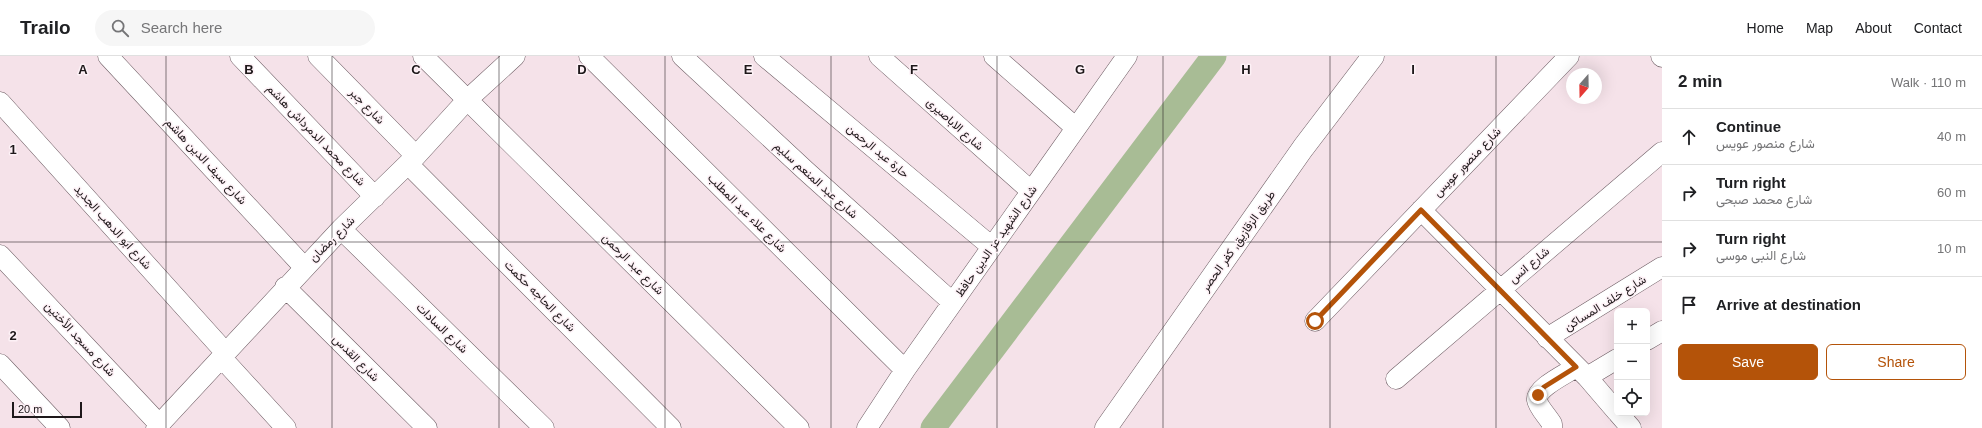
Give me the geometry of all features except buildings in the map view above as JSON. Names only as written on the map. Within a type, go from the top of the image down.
[{"type":"main road","name":"طريق الزقازيق, كفر الحصر","points":[[1106,428],[1303,148],[1373,56]]},
{"type":"street","name":"شارع سيف الدين هاشم","points":[[108,56],[304,267]]},
{"type":"street","name":"شارع محمد الدمرداش هاشم","points":[[240,56],[375,197]]},
{"type":"street","name":"شارع جبر","points":[[318,56],[412,160]]},
{"type":"street","name":"شارع عبد الرحمن","points":[[423,56],[799,428]]},
{"type":"street","name":"شارع علاء عبد المطلب","points":[[589,56],[905,370]]},
{"type":"street","name":"شارع عبد المنعم سليم","points":[[682,56],[806,171],[952,302]]},
{"type":"street","name":"حارة عبد الرحمن","points":[[764,56],[992,247]]},
{"type":"street","name":"شارع الاباصيرى","points":[[879,56],[1031,191]]},
{"type":"street","points":[[994,56],[1076,128]]},
{"type":"street","name":"شارع منصور عويس","points":[[1315,321],[1569,56]]},
{"type":"street","name":"شارع الشهيد عز الدين حافظ","points":[[867,428],[952,302],[1076,128],[1121,58]]},
{"type":"street","name":"شارع رمضان","points":[[164,424],[223,355],[285,287],[341,228],[412,160],[503,60]]},
{"type":"street","name":"شارع ابو الدهب الجديد","points":[[0,102],[286,428]]},
{"type":"street","name":"شارع انس","points":[[1396,379],[1662,152]]},
{"type":"street","name":"شارع الحاجه حكمت","points":[[412,160],[671,428]]},
{"type":"street","points":[[1421,210],[1582,372],[1614,408]]},
{"type":"street","name":"شارع السادات","points":[[341,228],[544,428]]},
{"type":"street","name":"شارع مسجد الأختين","points":[[0,255],[164,424]]},
{"type":"street","name":"شارع خلف المساكن","points":[[1547,338],[1662,267]]},
{"type":"street","name":"شارع القدس","points":[[285,287],[427,428]]},
{"type":"street","points":[[1650,338],[1662,331]]},
{"type":"street","points":[[1552,428],[1552,424],[1537,400],[1538,395],[1544,387],[1614,360]]},
{"type":"street","points":[[0,364],[60,428]]},
{"type":"street","points":[[1621,416],[1631,428]]},
{"type":"waterway","points":[[933,428],[1214,56]]},
{"type":"route","points":[[1315,321],[1421,210],[1576,367],[1544,387],[1540,390],[1538,395]]}]
